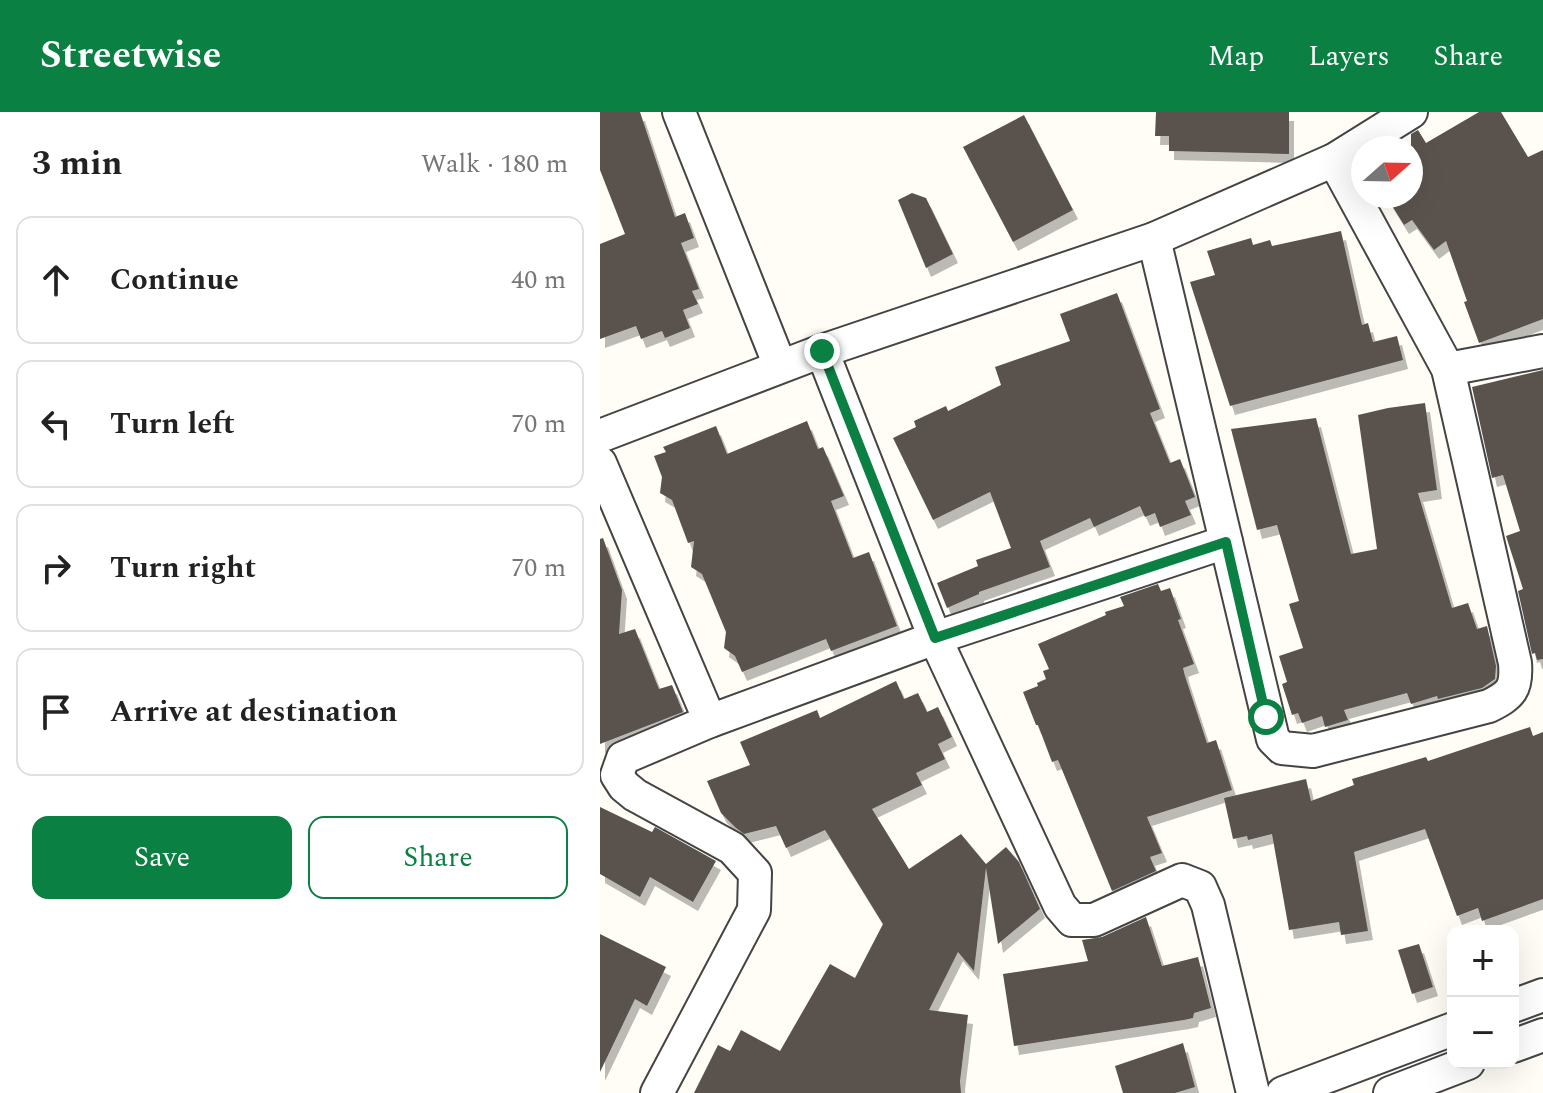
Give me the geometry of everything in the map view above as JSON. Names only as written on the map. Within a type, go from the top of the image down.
[{"type":"street","points":[[679,112],[780,366]]},
{"type":"street","points":[[600,436],[822,351],[1154,239],[1334,160],[1411,112]]},
{"type":"street","points":[[1154,239],[1273,739],[1282,748],[1313,751],[1489,706],[1507,697],[1516,679],[1513,652],[1448,369],[1334,160]]},
{"type":"street","points":[[822,351],[935,638],[1060,906],[1072,920],[1094,920],[1182,880],[1200,887],[1208,905],[1253,1093]]},
{"type":"street","points":[[1448,369],[1543,351]]},
{"type":"street","points":[[600,463],[710,721]]},
{"type":"street","points":[[657,1093],[754,910],[755,873],[732,848],[624,786],[617,775],[623,758],[710,721],[935,638],[1226,542]]},
{"type":"street","points":[[1519,1004],[1543,995]]},
{"type":"street","points":[[1283,1093],[1447,1031]]},
{"type":"street","points":[[1519,1044],[1543,1035]]},
{"type":"street","points":[[1390,1093],[1452,1069]]},
{"type":"building","points":[[600,112],[640,112],[675,217],[685,213],[694,238],[681,243],[699,289],[692,291],[698,304],[683,310],[690,328],[665,338],[662,331],[641,339],[636,326],[600,339],[600,244],[625,234],[600,170]]},
{"type":"building","points":[[1156,112],[1289,112],[1289,154],[1169,151],[1169,136],[1155,136]]},
{"type":"building","points":[[1479,112],[1501,112],[1528,157],[1543,150],[1543,319],[1479,343],[1446,241],[1434,250],[1412,220],[1404,225],[1393,208],[1423,208],[1423,138],[1426,143]]},
{"type":"building","points":[[1024,115],[1073,210],[1013,242],[963,147]]},
{"type":"building","points":[[912,193],[926,198],[953,254],[926,268],[898,200]]},
{"type":"building","points":[[1341,231],[1362,325],[1368,323],[1373,342],[1397,336],[1403,360],[1230,406],[1190,282],[1215,275],[1207,251],[1251,238],[1253,245],[1270,240],[1272,246]]},
{"type":"building","points":[[1117,293],[1160,409],[1150,413],[1170,463],[1180,459],[1195,497],[1185,501],[1191,515],[1160,527],[1155,513],[1145,517],[1140,506],[1094,527],[1090,518],[1040,541],[1050,567],[979,592],[947,608],[937,583],[978,566],[976,560],[1011,548],[990,492],[933,520],[893,438],[916,427],[914,421],[946,406],[948,411],[1001,385],[995,367],[1070,341],[1060,314]]},
{"type":"building","points":[[1543,370],[1543,659],[1537,660],[1535,653],[1532,654],[1518,591],[1523,589],[1506,536],[1520,531],[1503,475],[1492,478],[1472,387]]},
{"type":"building","points":[[1425,403],[1437,490],[1418,493],[1452,608],[1468,603],[1477,629],[1487,626],[1496,666],[1495,679],[1482,688],[1438,699],[1437,696],[1411,704],[1407,693],[1344,710],[1348,720],[1325,727],[1322,716],[1302,723],[1298,713],[1292,715],[1282,684],[1287,682],[1279,656],[1303,648],[1289,604],[1299,601],[1277,525],[1257,530],[1231,429],[1316,418],[1351,554],[1377,549],[1358,415]]},
{"type":"building","points":[[807,421],[818,449],[823,447],[844,496],[831,501],[853,558],[869,552],[897,626],[831,651],[826,639],[742,672],[735,656],[724,648],[726,632],[702,574],[691,567],[694,541],[688,543],[672,500],[660,493],[662,477],[654,456],[666,452],[663,447],[716,426],[727,454]]},
{"type":"building","points":[[603,538],[622,590],[619,634],[635,629],[659,689],[672,685],[683,712],[600,744],[600,539]]},
{"type":"building","points":[[1158,584],[1161,591],[1170,588],[1194,664],[1183,668],[1185,676],[1207,743],[1216,740],[1232,790],[1147,817],[1162,853],[1150,857],[1156,871],[1112,891],[1058,760],[1052,762],[1023,692],[1046,679],[1043,671],[1049,669],[1038,644],[1124,606],[1120,597]]},
{"type":"building","points":[[896,681],[904,699],[918,693],[927,712],[938,707],[952,737],[938,744],[945,759],[916,773],[922,785],[872,809],[909,869],[961,834],[986,864],[1006,847],[1019,862],[1040,909],[998,944],[986,868],[974,971],[958,952],[929,1010],[968,1015],[961,1093],[694,1093],[718,1045],[730,1051],[741,1030],[780,1051],[830,964],[855,978],[883,924],[825,830],[786,848],[776,826],[744,834],[721,813],[707,781],[750,765],[740,742],[817,710],[820,718]]},
{"type":"building","points":[[1530,727],[1533,736],[1543,732],[1543,899],[1482,921],[1478,908],[1457,916],[1425,829],[1354,852],[1368,931],[1341,935],[1339,922],[1289,930],[1272,834],[1248,840],[1247,836],[1233,839],[1224,798],[1306,779],[1311,801],[1354,785],[1352,779],[1426,757],[1428,761]]},
{"type":"building","points":[[600,807],[652,832],[655,827],[716,861],[693,902],[650,877],[640,897],[600,874]]},
{"type":"building","points":[[1146,917],[1162,966],[1198,957],[1211,1008],[1184,1020],[1014,1046],[1003,974],[1088,961],[1082,940],[1102,937]]},
{"type":"building","points":[[600,934],[666,967],[647,1006],[635,999],[600,1072]]},
{"type":"building","points":[[1419,944],[1433,987],[1412,994],[1398,950]]},
{"type":"building","points":[[1183,1043],[1195,1087],[1175,1093],[1123,1093],[1115,1066]]},
{"type":"route","points":[[822,351],[935,638],[1226,542],[1266,717]]}]
